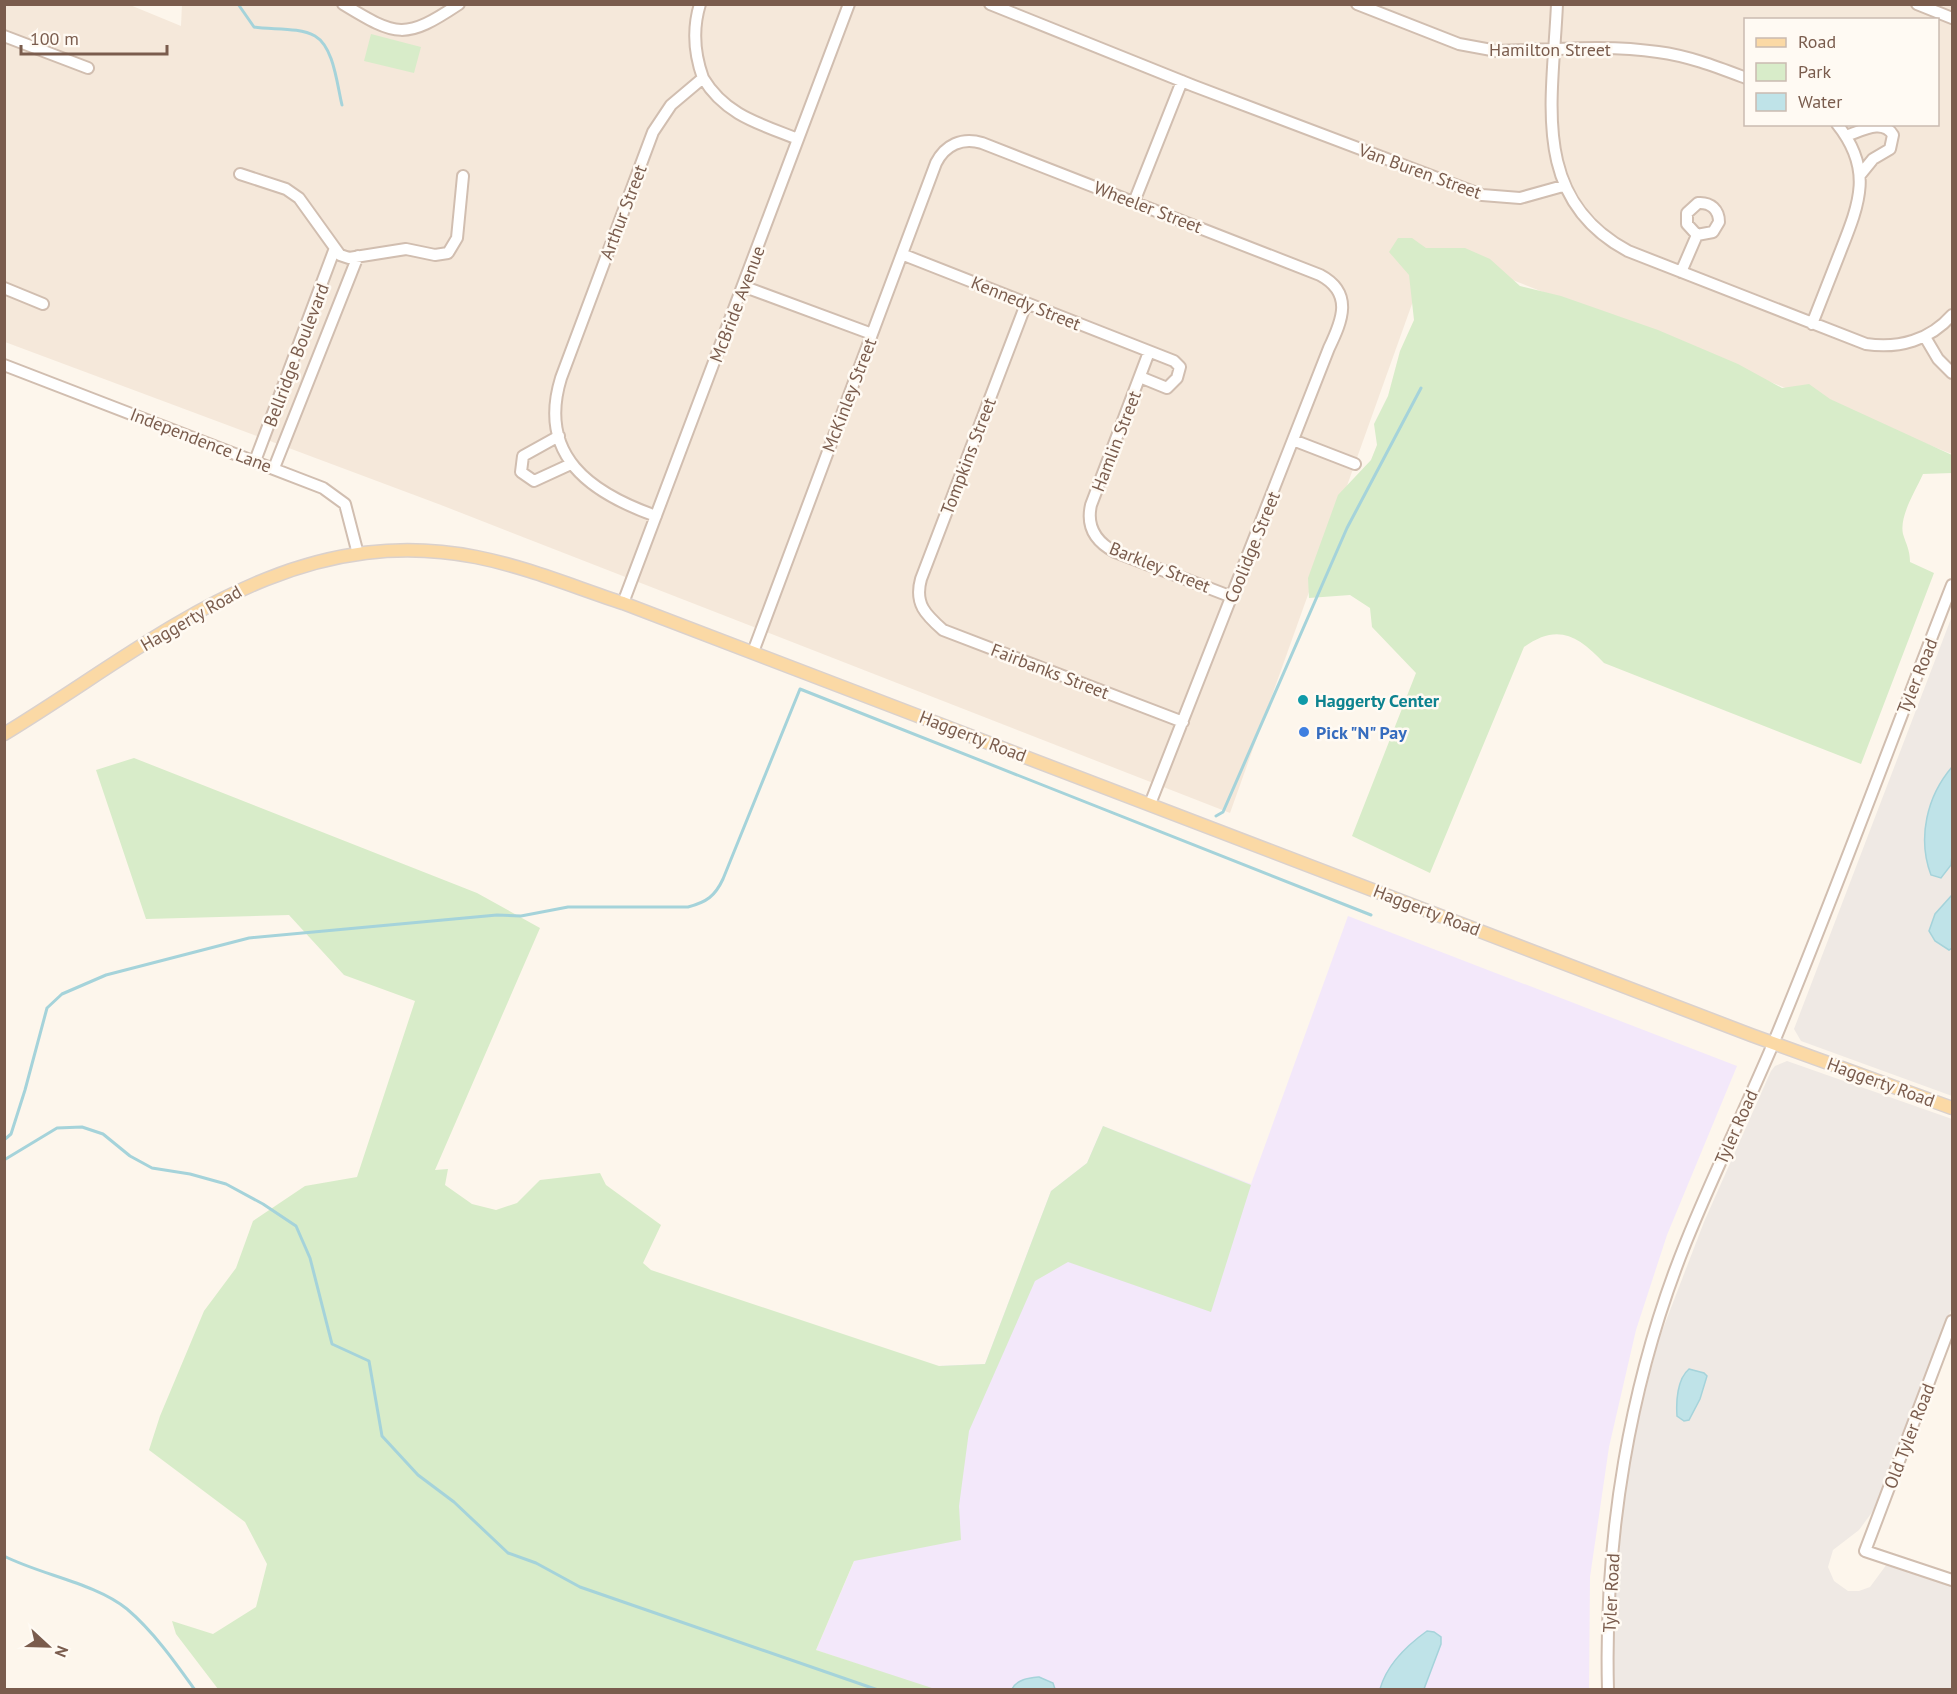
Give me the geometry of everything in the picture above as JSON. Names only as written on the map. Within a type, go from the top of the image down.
[{"type":"main road","name":"Haggerty Road","points":[[4,734],[197,611],[279,574],[358,554],[418,550],[475,557],[517,566],[623,603],[1773,1043],[1953,1108]]},
{"type":"street","points":[[343,4],[386,29],[401,32],[432,21],[459,4]]},
{"type":"street","points":[[700,4],[694,32],[695,50],[703,78],[717,98],[734,113],[798,139]]},
{"type":"street","name":"McBride Avenue","points":[[623,603],[745,287],[849,4]]},
{"type":"street","name":"Van Buren Street","points":[[990,4],[1182,81],[1482,195],[1520,198],[1563,186]]},
{"type":"street","name":"Hamilton Street","points":[[1357,4],[1476,48],[1497,51],[1632,49],[1659,52],[1704,62],[1744,77]]},
{"type":"street","points":[[1557,4],[1552,137],[1555,161],[1563,186],[1580,213],[1606,238],[1628,251],[1812,324],[1875,345],[1902,344],[1925,337],[1953,315]]},
{"type":"street","points":[[1917,4],[1953,18]]},
{"type":"street","points":[[4,36],[88,68]]},
{"type":"street","name":"Arthur Street","points":[[656,516],[606,495],[592,486],[571,464],[559,436],[555,408],[561,378],[653,132],[671,105],[703,78]]},
{"type":"street","points":[[1134,202],[1182,81]]},
{"type":"street","points":[[1812,324],[1856,210],[1860,175],[1854,150],[1838,126]]},
{"type":"street","points":[[1846,136],[1879,126],[1888,128],[1893,135],[1890,149],[1873,159],[1860,175]]},
{"type":"street","name":"Wheeler Street","points":[[954,144],[969,140],[982,143],[1320,275],[1336,288]]},
{"type":"street","name":"McKinley Street","points":[[753,652],[939,157],[954,144]]},
{"type":"street","points":[[240,174],[286,189],[299,198],[340,255],[353,257],[406,249],[435,255],[448,253],[457,238],[463,176]]},
{"type":"street","points":[[1681,272],[1697,235]]},
{"type":"street","name":"Bellridge Boulevard","points":[[255,461],[335,248]]},
{"type":"street","name":"Kennedy Street","points":[[904,255],[1174,361],[1180,367],[1177,378],[1167,388],[1140,377]]},
{"type":"street","name":"Bellridge Boulevard","points":[[274,468],[353,257]]},
{"type":"street","points":[[745,287],[872,334]]},
{"type":"street","points":[[4,288],[43,304]]},
{"type":"street","name":"Coolidge Street","points":[[1150,804],[1341,322],[1342,305],[1336,288]]},
{"type":"street","name":"Tompkins Street","points":[[923,610],[918,593],[921,579],[1026,303]]},
{"type":"street","points":[[1925,337],[1938,359],[1953,373]]},
{"type":"street","name":"Hamlin Street","points":[[1093,531],[1089,519],[1091,505],[1149,352]]},
{"type":"street","name":"Independence Lane","points":[[4,365],[323,488],[345,504],[358,554]]},
{"type":"street","points":[[559,436],[523,456],[521,472],[534,481],[571,464]]},
{"type":"street","points":[[1293,440],[1355,464]]},
{"type":"street","name":"Barkley Street","points":[[1093,531],[1101,543],[1115,552],[1232,597]]},
{"type":"street","name":"Tyler Road","points":[[1608,1689],[1608,1626],[1614,1538],[1627,1451],[1646,1365],[1686,1242],[1773,1043],[1953,585]]},
{"type":"street","name":"Fairbanks Street","points":[[923,610],[944,630],[1183,723]]},
{"type":"street","name":"Old Tyler Road","points":[[1953,1320],[1865,1551],[1953,1580]]},
{"type":"shaded area","points":[[182,4],[1952,5],[1952,454],[1432,248],[1230,813],[441,505],[5,342],[5,5],[130,5],[181,26]]},
{"type":"shaded area","points":[[1952,616],[1952,1096],[1801,1041],[1794,1029]]},
{"type":"shaded area","points":[[1348,916],[1737,1066],[1667,1235],[1636,1330],[1609,1447],[1590,1577],[1589,1689],[934,1690],[816,1650],[938,1366],[985,1364],[1051,1191],[1087,1163],[1103,1126],[1251,1184]]},
{"type":"shaded area","points":[[1787,1061],[1952,1119],[1952,1307],[1873,1511],[1859,1530],[1833,1550],[1828,1567],[1834,1581],[1848,1591],[1859,1591],[1870,1587],[1887,1564],[1952,1586],[1952,1689],[1613,1690],[1613,1625],[1623,1509],[1637,1423],[1659,1339],[1704,1222],[1771,1071],[1775,1066]]},
{"type":"green space","points":[[371,34],[421,47],[414,73],[364,61]]},
{"type":"green space","points":[[1398,238],[1412,238],[1426,248],[1465,248],[1490,259],[1520,286],[1561,296],[1658,330],[1738,364],[1782,388],[1809,384],[1830,399],[1952,455],[1952,473],[1923,474],[1903,519],[1903,534],[1910,562],[1934,573],[1861,764],[1604,663],[1576,639],[1557,634],[1547,635],[1524,647],[1430,873],[1352,836],[1416,673],[1372,627],[1370,608],[1350,595],[1309,598],[1308,578],[1338,495],[1371,460],[1377,445],[1374,424],[1388,396],[1400,351],[1414,320],[1409,275],[1389,252]]},
{"type":"green space","points":[[134,758],[477,893],[540,928],[435,1170],[448,1169],[445,1185],[472,1204],[496,1210],[517,1203],[540,1180],[600,1173],[606,1185],[661,1225],[643,1263],[651,1270],[939,1366],[985,1364],[1051,1191],[1087,1163],[1103,1126],[1251,1185],[1211,1312],[1068,1262],[1035,1281],[969,1431],[959,1506],[961,1540],[854,1561],[816,1650],[935,1689],[218,1689],[176,1634],[172,1621],[213,1634],[256,1607],[267,1564],[245,1522],[149,1450],[160,1416],[204,1311],[236,1268],[253,1221],[305,1186],[357,1177],[415,1001],[344,975],[289,915],[146,919],[96,770]]},
{"type":"water","points":[[1952,767],[1952,855],[1951,865],[1941,878],[1931,875],[1925,847],[1925,832],[1936,791]]},
{"type":"water","points":[[1952,895],[1952,948],[1949,950],[1935,941],[1929,931],[1935,914]]},
{"type":"water","points":[[1689,1369],[1707,1376],[1700,1399],[1689,1420],[1684,1421],[1677,1416],[1677,1398],[1682,1379]]},
{"type":"water","points":[[1427,1631],[1434,1632],[1441,1637],[1441,1644],[1424,1689],[1380,1689],[1387,1672],[1398,1656]]},
{"type":"water","points":[[1039,1677],[1053,1683],[1055,1689],[1012,1689],[1020,1681]]},
{"type":"waterway","points":[[238,4],[254,27],[301,31],[321,41],[331,57],[342,105]]},
{"type":"waterway","points":[[1216,816],[1223,812],[1347,528],[1421,388]]},
{"type":"waterway","points":[[4,1140],[11,1134],[47,1008],[62,994],[106,975],[249,938],[497,915],[521,916],[568,907],[688,907],[700,903],[717,890],[723,879],[800,689],[1371,915]]},
{"type":"waterway","points":[[4,1160],[57,1128],[82,1127],[103,1134],[130,1156],[152,1168],[190,1174],[226,1184],[263,1204],[296,1226],[310,1258],[332,1344],[369,1361],[382,1436],[418,1475],[454,1502],[508,1553],[536,1563],[580,1587],[878,1690]]},
{"type":"waterway","points":[[4,1556],[99,1592],[127,1609],[155,1637],[195,1690]]},
{"type":"place","name":"Haggerty Center","points":[[1303,700]]},
{"type":"place","name":"Pick \"N\" Pay","points":[[1304,732]]}]
